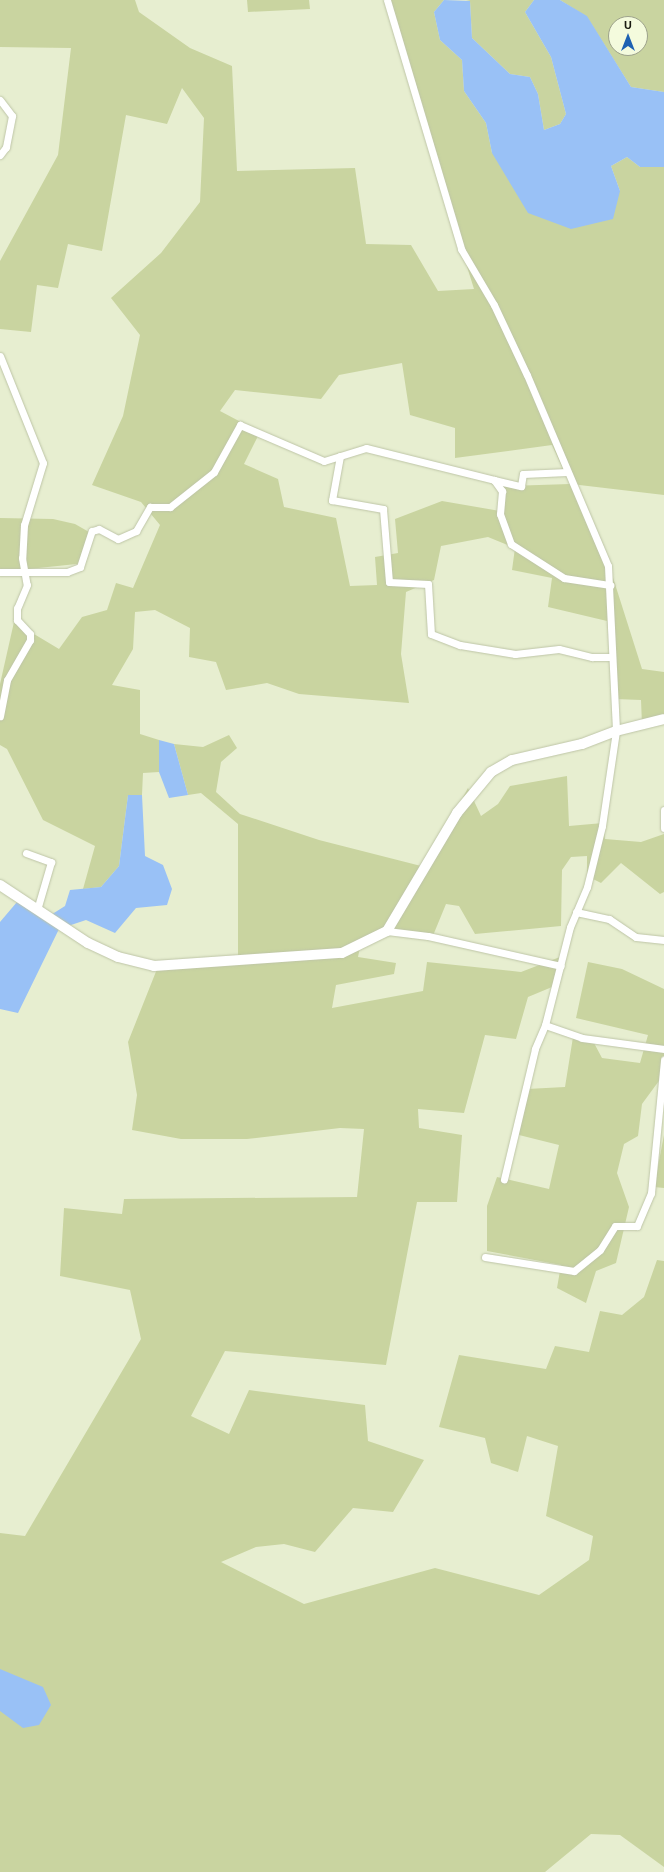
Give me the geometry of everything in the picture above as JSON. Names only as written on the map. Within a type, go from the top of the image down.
[{"type":"street","points":[[387,0],[461,249],[494,305],[606,559],[610,585],[616,731],[602,826],[587,887],[576,912],[545,1025],[535,1049],[504,1179]]},
{"type":"street","points":[[0,100],[12,116],[6,147],[0,155]]},
{"type":"street","points":[[0,356],[43,463],[24,525],[22,558],[27,571],[27,585],[17,620],[30,634],[30,640],[7,680],[0,716]]},
{"type":"street","points":[[0,572],[67,572],[80,567],[92,532],[98,529],[118,538],[136,531],[150,507],[170,507],[214,472],[240,425],[324,461],[366,448],[521,486],[523,474],[567,472]]},
{"type":"street","points":[[340,456],[332,500],[382,509],[389,582],[428,584],[431,634],[460,645],[515,654],[559,649],[592,657],[612,657]]},
{"type":"street","points":[[494,480],[502,491],[500,514],[511,544],[564,578],[610,585]]},
{"type":"street","points":[[387,931],[457,813],[491,772],[512,760],[582,744],[616,731],[664,719]]},
{"type":"street","points":[[664,810],[664,828]]},
{"type":"street","points":[[26,853],[51,862],[37,910]]},
{"type":"street","points":[[0,885],[88,943],[118,957],[154,966],[342,953],[387,931],[428,936],[561,966]]},
{"type":"street","points":[[576,912],[609,919],[636,937],[664,940]]},
{"type":"street","points":[[545,1025],[582,1038],[664,1049]]},
{"type":"street","points":[[485,1257],[574,1271],[600,1250],[615,1226],[637,1226],[651,1193],[664,1060]]},
{"type":"green space","points":[[0,0],[135,0],[139,12],[190,48],[232,66],[237,171],[355,168],[366,244],[411,245],[438,291],[474,289],[384,0],[444,0],[434,12],[440,40],[462,60],[464,91],[486,123],[492,153],[620,191],[611,166],[627,157],[640,167],[664,167],[664,495],[571,484],[609,565],[642,669],[664,672],[664,719],[642,725],[641,700],[615,699],[607,621],[548,607],[552,578],[512,570],[515,548],[488,537],[441,546],[434,580],[406,592],[401,654],[409,703],[299,694],[267,683],[226,690],[216,662],[189,657],[190,628],[155,610],[135,612],[133,649],[112,685],[140,690],[140,734],[159,740],[159,772],[143,773],[142,795],[128,795],[119,866],[101,887],[83,889],[95,846],[43,820],[7,749],[0,745],[0,684],[14,622],[59,649],[82,617],[107,610],[116,583],[133,588],[160,525],[141,502],[92,485],[123,416],[140,335],[111,298],[161,253],[200,202],[204,118],[182,88],[167,124],[126,115],[102,251],[68,244],[58,288],[37,285],[31,332],[0,329],[0,261],[58,155],[71,48],[0,47]],"holes":[[[402,363],[410,415],[455,428],[455,458],[552,445],[570,484],[504,486],[500,511],[442,501],[395,519],[398,553],[375,557],[377,585],[350,586],[336,518],[284,507],[278,479],[244,464],[260,432],[220,411],[235,390],[321,399],[339,375]]]},
{"type":"green space","points":[[247,0],[309,0],[310,9],[248,12]]},
{"type":"green space","points":[[466,0],[534,0],[525,12],[551,57],[566,114],[560,124],[544,130],[538,94],[530,77],[510,74],[472,38],[470,1]]},
{"type":"green space","points":[[560,0],[664,0],[664,92],[631,87],[612,56],[648,56],[648,16],[608,16],[608,50],[587,17]]},
{"type":"green space","points":[[0,518],[53,519],[75,524],[89,532],[86,563],[0,572]]},
{"type":"green space","points":[[229,735],[237,748],[221,762],[216,792],[240,814],[319,840],[425,867],[468,788],[481,816],[498,804],[510,786],[567,776],[569,826],[603,823],[605,839],[641,842],[664,834],[664,892],[660,894],[621,863],[601,883],[587,876],[587,856],[571,857],[562,870],[561,926],[475,934],[459,906],[446,904],[432,938],[376,932],[361,942],[358,957],[396,963],[394,974],[336,985],[332,1008],[423,991],[427,962],[521,972],[560,957],[552,987],[528,997],[516,1039],[485,1035],[464,1113],[418,1109],[419,1128],[462,1135],[457,1202],[417,1202],[386,1365],[225,1351],[191,1416],[229,1434],[249,1390],[365,1405],[368,1441],[424,1460],[393,1512],[353,1508],[315,1552],[284,1544],[256,1547],[221,1562],[304,1604],[435,1568],[539,1595],[589,1560],[593,1536],[546,1516],[558,1446],[527,1436],[518,1472],[491,1463],[485,1438],[439,1427],[459,1355],[546,1369],[555,1346],[589,1352],[600,1311],[622,1315],[644,1297],[657,1260],[664,1261],[664,1867],[620,1835],[591,1834],[545,1872],[0,1872],[0,1533],[25,1536],[141,1339],[130,1290],[60,1276],[64,1208],[122,1214],[124,1199],[357,1197],[364,1129],[340,1128],[247,1139],[181,1139],[132,1130],[137,1095],[128,1042],[157,969],[238,963],[238,824],[201,793],[188,795],[174,744],[203,747]]},
{"type":"green space","points":[[588,962],[622,969],[664,989],[664,1074],[642,1104],[638,1136],[624,1144],[617,1173],[629,1207],[616,1263],[596,1271],[586,1303],[557,1288],[561,1265],[487,1251],[487,1206],[497,1177],[549,1189],[559,1145],[515,1134],[527,1089],[565,1087],[573,1037],[594,1043],[602,1058],[640,1063],[648,1035],[576,1018]]},
{"type":"green space","points":[[664,1135],[664,1188],[654,1187]]},
{"type":"water","points":[[444,0],[470,1],[472,38],[510,74],[530,77],[538,94],[544,130],[560,124],[566,114],[551,57],[525,12],[534,0],[560,0],[587,16],[608,50],[608,56],[612,56],[631,87],[664,92],[664,167],[640,167],[627,157],[611,166],[620,191],[613,219],[571,229],[528,213],[492,153],[486,123],[464,91],[462,60],[440,40],[434,12]]},
{"type":"water","points":[[159,740],[174,744],[188,795],[169,798],[159,772]]},
{"type":"water","points":[[128,795],[142,795],[145,856],[163,865],[172,889],[167,905],[136,908],[115,933],[86,920],[59,929],[18,1013],[0,1009],[0,922],[17,902],[46,918],[65,906],[70,890],[101,887],[119,866]]},
{"type":"water","points":[[0,1669],[43,1687],[51,1705],[39,1725],[23,1728],[0,1711]]}]
